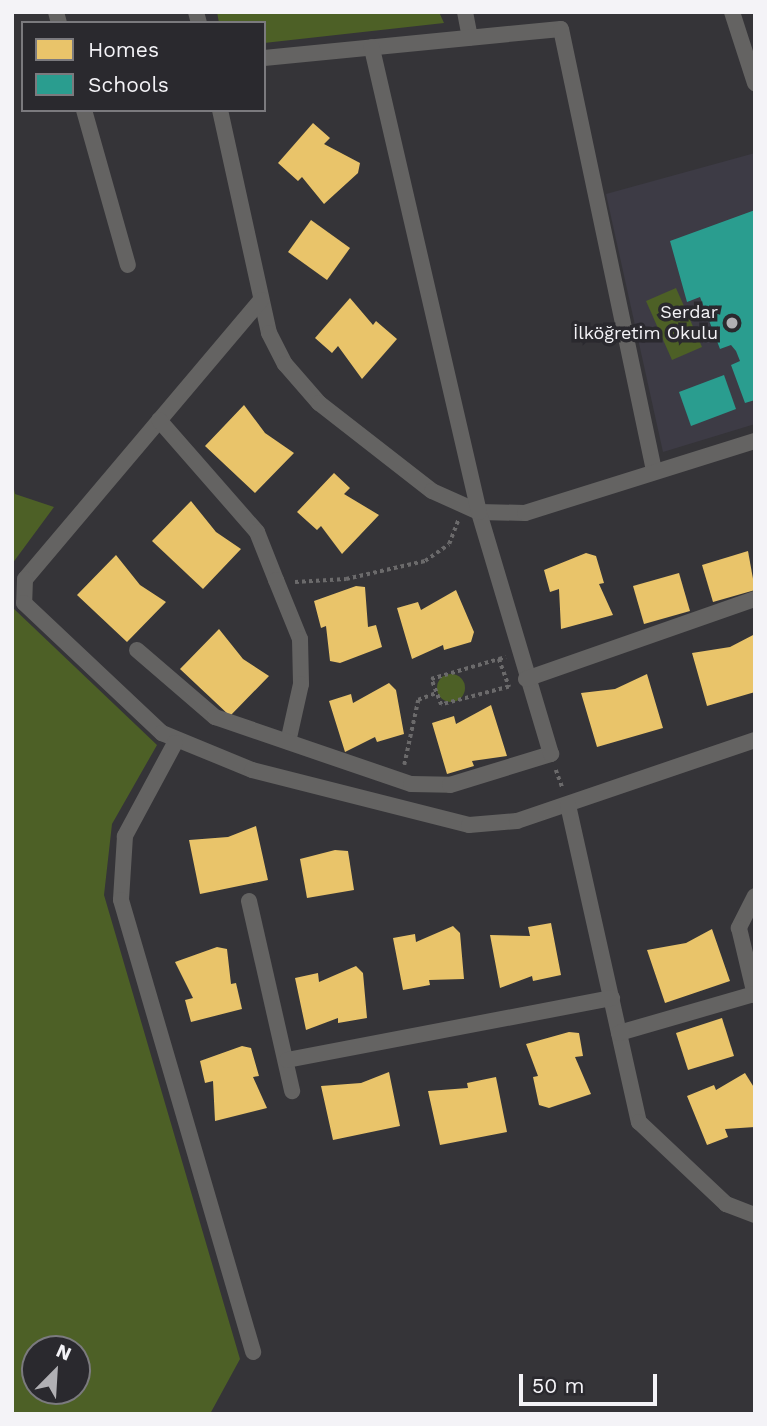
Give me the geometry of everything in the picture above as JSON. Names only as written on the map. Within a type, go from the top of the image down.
[{"type":"street","points":[[465,12],[470,38]]},
{"type":"street","points":[[732,12],[755,83]]},
{"type":"street","points":[[737,29],[755,27]]},
{"type":"street","points":[[266,58],[561,29],[654,471]]},
{"type":"street","points":[[137,650],[215,717],[401,781],[450,785],[551,754],[518,653],[479,512],[372,47]]},
{"type":"street","points":[[85,112],[128,265]]},
{"type":"street","points":[[220,112],[269,333],[301,385],[415,478],[461,508],[479,512],[525,513],[755,441]]},
{"type":"street","points":[[261,300],[24,579],[24,603],[175,743],[252,770],[469,825],[517,821],[755,740]]},
{"type":"street","points":[[159,420],[257,532],[300,639],[301,684],[288,742]]},
{"type":"street","points":[[526,679],[755,599]]},
{"type":"street","points":[[175,743],[125,836],[121,900],[253,1352]]},
{"type":"street","points":[[568,804],[639,1122],[726,1204],[755,1215]]},
{"type":"street","points":[[619,1033],[755,994],[739,928],[755,896]]},
{"type":"street","points":[[249,901],[292,1091]]},
{"type":"street","points":[[287,1060],[612,998]]},
{"type":"path","points":[[276,580],[346,579],[425,561],[449,544],[461,508]]},
{"type":"path","points":[[499,659],[509,687],[441,705],[432,680],[518,653]]},
{"type":"path","points":[[401,781],[418,700],[436,693]]},
{"type":"path","points":[[551,754],[568,804]]},
{"type":"shaded area","points":[[755,153],[755,424],[663,452],[606,194]]},
{"type":"green space","points":[[217,12],[439,12],[444,23],[266,43],[266,21],[219,21]]},
{"type":"green space","points":[[676,288],[702,347],[672,360],[646,301]]},
{"type":"green space","points":[[12,479],[15,494],[54,507],[12,564]]},
{"type":"green space","points":[[12,607],[157,745],[112,824],[104,895],[240,1359],[210,1414],[12,1414]]},
{"type":"green space","points":[[451,674],[461,678],[465,688],[461,698],[451,702],[441,698],[437,688],[441,678]]},
{"type":"building: Homes","points":[[313,123],[330,138],[324,144],[360,163],[358,173],[324,204],[302,177],[298,181],[278,163]]},
{"type":"building: Homes","points":[[311,220],[350,248],[327,280],[288,252]]},
{"type":"building: Homes","points":[[350,298],[373,325],[376,321],[397,339],[362,379],[338,346],[332,353],[315,338]]},
{"type":"building: Homes","points":[[244,405],[265,433],[294,453],[255,493],[205,446]]},
{"type":"building: Homes","points":[[334,473],[350,488],[344,494],[379,515],[342,554],[321,526],[317,530],[297,512]]},
{"type":"building: Homes","points":[[191,501],[216,532],[241,549],[203,589],[152,541]]},
{"type":"building: Homes","points":[[748,551],[755,590],[713,602],[702,565]]},
{"type":"building: Homes","points":[[586,553],[596,556],[604,583],[599,584],[613,615],[561,629],[559,589],[550,592],[544,570]]},
{"type":"building: Homes","points":[[116,555],[140,585],[166,602],[127,642],[77,595]]},
{"type":"building: Homes","points":[[679,573],[690,611],[644,624],[633,586]]},
{"type":"building: Homes","points":[[356,586],[365,587],[368,627],[376,625],[382,647],[340,663],[330,661],[326,626],[321,628],[314,601]]},
{"type":"building: Homes","points":[[456,590],[474,632],[471,642],[444,650],[443,645],[412,659],[397,608],[418,602],[421,610]]},
{"type":"building: Homes","points":[[219,629],[243,659],[269,676],[230,716],[180,669]]},
{"type":"building: Homes","points":[[755,634],[755,692],[707,706],[692,653],[730,647]]},
{"type":"building: Homes","points":[[647,674],[663,728],[597,747],[581,693],[615,689]]},
{"type":"building: Homes","points":[[389,683],[396,690],[404,734],[377,742],[375,737],[345,752],[329,701],[351,694],[353,703]]},
{"type":"building: Homes","points":[[491,705],[507,756],[472,761],[474,766],[447,774],[432,723],[454,716],[456,724]]},
{"type":"building: Homes","points":[[256,826],[268,880],[200,894],[189,840],[228,837]]},
{"type":"building: Homes","points":[[335,850],[348,851],[354,890],[307,898],[300,859]]},
{"type":"building: Homes","points":[[551,923],[561,975],[533,981],[532,976],[500,988],[490,935],[530,936],[528,927]]},
{"type":"building: Homes","points":[[453,926],[460,933],[464,979],[429,980],[430,985],[403,990],[393,938],[415,934],[416,942]]},
{"type":"building: Homes","points":[[712,929],[730,981],[665,1003],[647,950],[686,943]]},
{"type":"building: Homes","points":[[217,947],[227,949],[231,984],[236,983],[242,1009],[191,1022],[185,1000],[193,998],[175,962]]},
{"type":"building: Homes","points":[[356,966],[363,973],[367,1018],[338,1023],[338,1018],[306,1030],[295,978],[318,973],[319,982]]},
{"type":"building: Homes","points":[[722,1018],[734,1056],[688,1070],[676,1033]]},
{"type":"building: Homes","points":[[569,1032],[579,1033],[583,1056],[575,1057],[591,1094],[549,1108],[539,1105],[533,1077],[538,1076],[526,1044]]},
{"type":"building: Homes","points":[[242,1046],[251,1048],[259,1076],[253,1077],[267,1108],[215,1121],[213,1081],[205,1083],[200,1061]]},
{"type":"building: Homes","points":[[389,1072],[400,1126],[333,1140],[321,1086],[361,1083]]},
{"type":"building: Homes","points":[[745,1073],[755,1089],[755,1127],[725,1129],[728,1137],[707,1145],[687,1096],[714,1085],[716,1090]]},
{"type":"building: Homes","points":[[496,1077],[507,1132],[440,1145],[428,1091],[468,1088],[467,1083]]},
{"type":"building: Schools","name":"Serdar İlköğretim Okulu","points":[[755,210],[755,400],[745,403],[731,365],[740,361],[736,351],[731,345],[720,349],[700,297],[687,302],[670,241]]},
{"type":"building: Schools","name":"Serdar İlköğretim Okulu","points":[[724,375],[736,409],[691,426],[679,392]]},
{"type":"place","name":"Serdar İlköğretim Okulu","points":[[732,323]]}]
